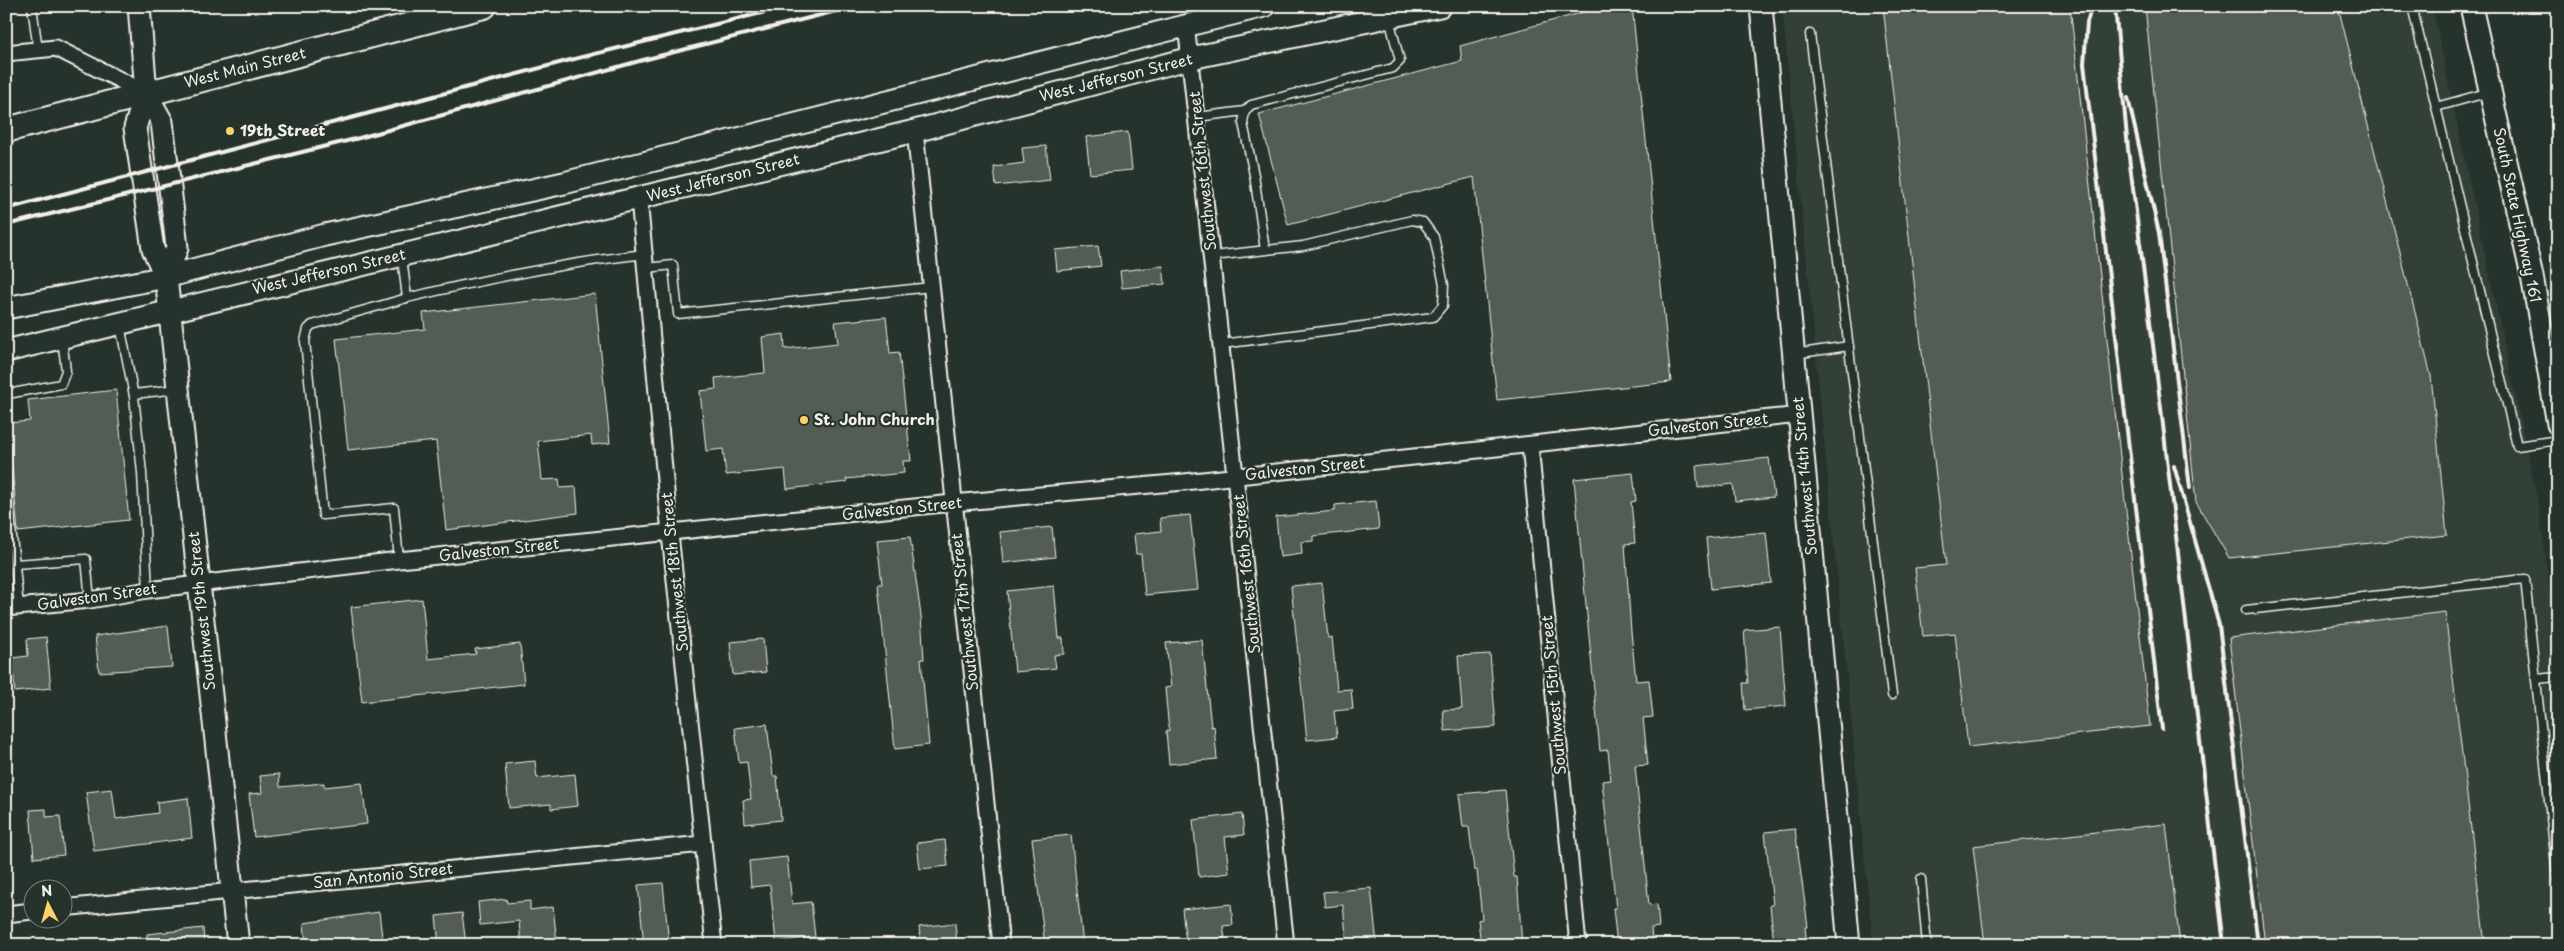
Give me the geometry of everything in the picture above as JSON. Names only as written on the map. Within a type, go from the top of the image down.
[{"type":"main road","points":[[139,6],[146,93]]},
{"type":"main road","name":"West Main Street","points":[[6,130],[484,6]]},
{"type":"main road","points":[[6,308],[166,276],[326,235],[564,183],[906,98],[1186,24],[1264,6]]},
{"type":"main road","name":"West Jefferson Street","points":[[6,351],[915,130],[1191,58],[1440,6]]},
{"type":"main road","name":"Southwest 14th Street","points":[[1761,6],[1849,945]]},
{"type":"main road","name":"South State Highway 161","points":[[2471,6],[2532,276],[2558,424]]},
{"type":"main road","name":"Southwest 19th Street","points":[[146,93],[162,122],[177,248],[166,276],[168,311],[200,583],[238,945]]},
{"type":"street","name":"Southwest 16th Street","points":[[1186,24],[1237,477],[1286,945]]},
{"type":"street","points":[[6,53],[56,48],[146,93]]},
{"type":"street","name":"Southwest 17th Street","points":[[915,130],[1001,945]]},
{"type":"street","name":"Southwest 18th Street","points":[[639,198],[670,534],[714,945]]},
{"type":"street","name":"Galveston Street","points":[[13,607],[90,600],[200,583],[398,560],[670,534],[953,503],[1237,477],[1799,415]]},
{"type":"street","name":"Southwest 15th Street","points":[[1530,445],[1578,945]]},
{"type":"street","name":"San Antonio Street","points":[[72,907],[703,844]]},
{"type":"street","points":[[6,914],[22,912]]},
{"type":"lane","points":[[32,6],[38,50]]},
{"type":"lane","points":[[2412,6],[2517,446],[2558,440]]},
{"type":"lane","points":[[1265,250],[1254,175],[1243,123],[1245,111],[1251,105],[1393,68],[1400,61],[1389,18]]},
{"type":"lane","points":[[1810,34],[1892,695]]},
{"type":"lane","points":[[2436,108],[2490,92]]},
{"type":"lane","points":[[1198,118],[1245,111]]},
{"type":"lane","points":[[1213,256],[1303,246],[1412,220],[1423,222],[1434,237],[1444,285],[1442,305],[1433,317],[1222,344]]},
{"type":"lane","points":[[401,255],[407,298]]},
{"type":"lane","points":[[398,560],[394,508],[323,515],[306,341],[308,329],[312,325],[407,298],[470,283],[585,260],[646,261],[673,264],[678,314],[931,288]]},
{"type":"lane","points":[[120,323],[134,394],[142,473],[148,590]]},
{"type":"lane","points":[[6,390],[13,393],[61,384],[66,370],[62,337]]},
{"type":"lane","points":[[1793,354],[1849,346]]},
{"type":"lane","points":[[134,394],[177,389]]},
{"type":"lane","points":[[6,476],[15,564],[13,607]]},
{"type":"lane","points":[[15,564],[86,559],[90,600]]},
{"type":"lane","points":[[2246,610],[2525,579],[2558,883]]},
{"type":"lane","points":[[2536,679],[2558,677]]},
{"type":"lane","points":[[1921,880],[1927,945]]},
{"type":"shaded area","points":[[1782,6],[2432,6],[2539,507],[2558,658],[2558,945],[1873,945]]},
{"type":"building","points":[[1606,6],[1632,6],[1671,382],[1497,400],[1474,177],[1288,225],[1259,114],[1462,61],[1460,46]]},
{"type":"building","points":[[1883,6],[2070,6],[2150,726],[1968,747],[1955,633],[1923,636],[1915,568],[1946,565]]},
{"type":"building","points":[[2145,6],[2338,6],[2431,376],[2447,535],[2229,558],[2196,502]]},
{"type":"building","points":[[1128,132],[1132,170],[1090,174],[1086,137]]},
{"type":"building","points":[[1046,146],[1050,180],[996,186],[994,167],[1024,163],[1022,148]]},
{"type":"building","points":[[1098,246],[1101,266],[1057,271],[1055,250]]},
{"type":"building","points":[[1163,266],[1165,284],[1122,288],[1120,271]]},
{"type":"building","points":[[595,294],[610,443],[592,445],[591,435],[538,441],[542,480],[559,479],[560,488],[576,487],[578,513],[446,530],[436,441],[348,450],[336,339],[425,329],[423,313]]},
{"type":"building","name":"St. John Church","points":[[886,317],[890,353],[899,352],[911,461],[903,461],[904,473],[846,479],[847,482],[787,489],[785,469],[726,475],[723,449],[706,451],[700,391],[716,389],[715,378],[765,373],[762,337],[784,334],[785,349],[838,343],[835,322]]},
{"type":"building","points":[[116,390],[129,520],[18,532],[8,423],[30,421],[28,400]]},
{"type":"building","points":[[1769,458],[1774,497],[1735,501],[1733,484],[1698,488],[1696,466]]},
{"type":"building","points":[[1633,473],[1636,501],[1631,502],[1635,543],[1625,544],[1631,632],[1636,681],[1649,680],[1653,717],[1643,718],[1648,765],[1635,766],[1649,905],[1657,904],[1659,927],[1651,928],[1652,940],[1617,944],[1613,908],[1616,908],[1602,781],[1611,780],[1608,750],[1600,751],[1574,479]]},
{"type":"building","points":[[1376,501],[1379,529],[1313,536],[1313,541],[1301,542],[1302,554],[1280,557],[1276,517],[1335,511],[1335,505]]},
{"type":"building","points":[[1190,515],[1198,590],[1145,595],[1141,554],[1136,554],[1134,534],[1161,531],[1160,518]]},
{"type":"building","points":[[1052,527],[1055,557],[1003,563],[1000,532]]},
{"type":"building","points":[[1766,532],[1771,583],[1711,589],[1706,538]]},
{"type":"building","points":[[910,537],[921,616],[924,659],[921,659],[929,745],[895,749],[878,584],[882,584],[877,540]]},
{"type":"building","points":[[1322,583],[1328,638],[1332,637],[1337,690],[1351,689],[1353,709],[1334,711],[1337,737],[1307,740],[1291,586]]},
{"type":"building","points":[[1054,586],[1059,638],[1063,638],[1064,654],[1054,655],[1056,668],[1015,672],[1007,591]]},
{"type":"building","points":[[422,599],[428,659],[476,654],[475,649],[520,644],[524,684],[362,702],[351,607]]},
{"type":"building","points":[[2445,612],[2485,945],[2265,945],[2229,638]]},
{"type":"building","points":[[168,626],[172,667],[99,672],[95,636]]},
{"type":"building","points":[[1780,627],[1786,706],[1745,710],[1743,683],[1748,683],[1744,630]]},
{"type":"building","points":[[46,637],[51,688],[15,692],[12,658],[28,656],[27,639]]},
{"type":"building","points":[[763,639],[766,672],[733,675],[730,642]]},
{"type":"building","points":[[1202,640],[1211,727],[1214,726],[1217,759],[1169,764],[1166,731],[1169,731],[1165,688],[1171,687],[1166,643]]},
{"type":"building","points":[[1490,654],[1496,727],[1445,731],[1443,710],[1462,709],[1458,656]]},
{"type":"building","points":[[767,724],[773,776],[777,776],[781,820],[745,824],[743,800],[751,799],[747,762],[739,763],[735,728]]},
{"type":"building","points":[[535,761],[537,778],[575,774],[578,806],[551,809],[551,804],[509,808],[505,764]]},
{"type":"building","points":[[279,774],[280,787],[324,783],[324,787],[362,783],[367,824],[254,837],[249,794],[262,793],[260,776]]},
{"type":"building","points":[[112,789],[116,819],[158,813],[157,802],[188,798],[192,838],[94,851],[86,792]]},
{"type":"building","points":[[1505,790],[1514,877],[1517,877],[1522,945],[1481,945],[1478,920],[1482,919],[1477,870],[1474,870],[1469,827],[1463,827],[1459,794]]},
{"type":"building","points":[[46,809],[46,817],[60,816],[64,855],[34,858],[30,810]]},
{"type":"building","points":[[1242,814],[1244,835],[1225,837],[1229,873],[1199,877],[1193,820]]},
{"type":"building","points":[[2166,824],[2180,945],[1985,945],[1973,846]]},
{"type":"building","points":[[1795,829],[1808,927],[1805,927],[1807,945],[1774,945],[1770,905],[1773,905],[1765,832]]},
{"type":"building","points":[[1071,835],[1083,945],[1045,945],[1032,839]]},
{"type":"building","points":[[945,840],[948,866],[920,869],[917,843]]},
{"type":"building","points":[[787,857],[792,904],[811,902],[815,937],[776,942],[770,885],[751,887],[749,861]]},
{"type":"building","points":[[663,883],[669,945],[644,945],[638,885]]},
{"type":"building","points":[[1371,888],[1377,945],[1347,945],[1343,905],[1325,907],[1323,892]]},
{"type":"building","points":[[506,899],[507,903],[530,901],[530,910],[553,907],[557,943],[521,945],[519,921],[480,925],[478,902]]},
{"type":"building","points":[[1231,904],[1233,925],[1223,926],[1225,938],[1186,942],[1182,909]]},
{"type":"building","points":[[379,912],[383,945],[306,945],[304,923]]},
{"type":"building","points":[[462,913],[466,945],[439,945],[436,916]]},
{"type":"building","points":[[955,923],[957,945],[921,945],[919,927]]},
{"type":"building","points":[[203,928],[204,945],[147,945],[147,934]]},
{"type":"railway","points":[[6,209],[578,58],[790,6]]},
{"type":"railway","points":[[6,225],[359,138],[643,60],[856,6]]},
{"type":"railway","points":[[2092,6],[2087,22],[2084,64],[2162,729]]},
{"type":"railway","points":[[2115,6],[2128,149],[2161,408],[2224,945]]},
{"type":"railway","points":[[2128,98],[2159,233],[2190,488]]},
{"type":"railway","points":[[2174,466],[2219,625],[2258,945]]},
{"type":"place","name":"19th Street","points":[[230,131]]},
{"type":"place","name":"St. John Church","points":[[804,420]]}]
